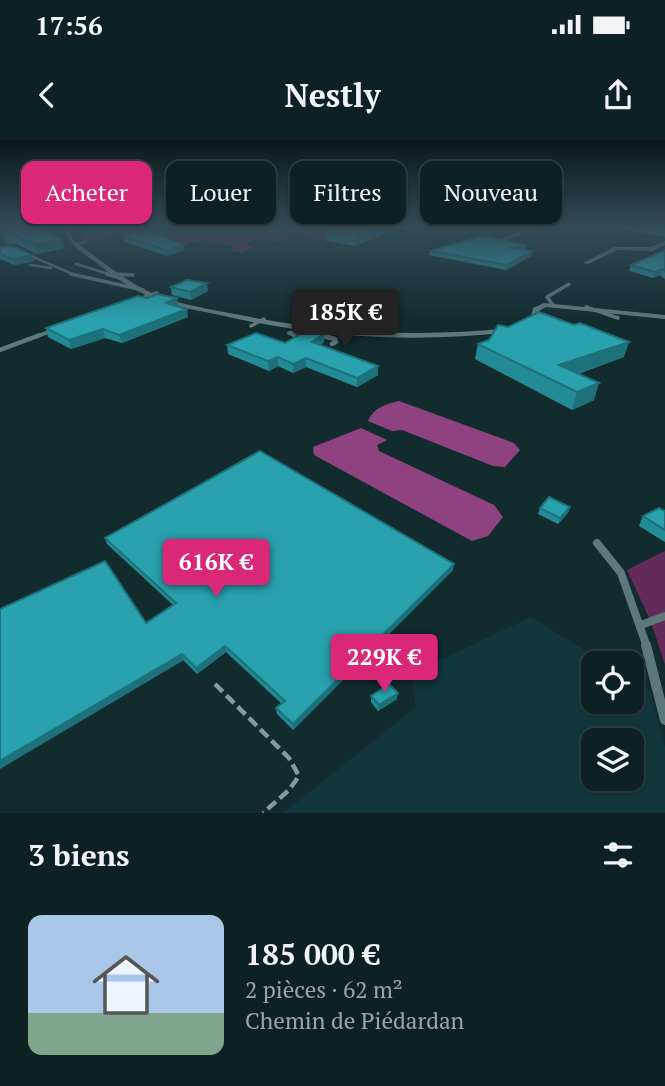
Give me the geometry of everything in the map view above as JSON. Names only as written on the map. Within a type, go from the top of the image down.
[{"type":"street","points":[[98,258],[150,293],[304,333],[326,330],[393,336],[484,334],[518,329],[533,321],[536,310],[550,303],[665,317]]},
{"type":"street","points":[[586,263],[595,258]]},
{"type":"lane","points":[[36,258],[81,278],[150,293]]},
{"type":"lane","points":[[76,264],[125,276]]},
{"type":"lane","points":[[30,265],[56,268]]},
{"type":"lane","points":[[550,303],[547,297],[569,284]]},
{"type":"lane","points":[[124,304],[150,293]]},
{"type":"lane","points":[[537,299],[550,303]]},
{"type":"lane","points":[[586,307],[618,318]]},
{"type":"lane","points":[[251,327],[262,321]]},
{"type":"lane","points":[[0,351],[60,328]]},
{"type":"lane","points":[[304,333],[333,338],[336,342],[332,344]]},
{"type":"lane","points":[[597,543],[621,573],[641,625],[665,720]]},
{"type":"lane","points":[[641,625],[665,616]]},
{"type":"path","points":[[215,684],[289,758],[299,776],[289,790],[263,813]]},
{"type":"shaded area","points":[[399,401],[514,443],[520,450],[505,467],[493,466],[402,430],[392,431],[368,421],[377,410]]},
{"type":"shaded area","points":[[361,428],[387,440],[377,445],[379,451],[494,505],[503,517],[488,536],[472,541],[314,455],[313,447]]},
{"type":"shaded area","points":[[665,551],[665,665],[651,622],[627,570]]},
{"type":"shaded area","points":[[531,617],[586,651],[581,651],[581,714],[644,714],[644,687],[650,691],[665,747],[665,813],[283,813],[416,707],[411,674]]},
{"type":"building","points":[[471,258],[519,258],[507,265]]},
{"type":"building","points":[[646,258],[665,258],[665,271],[662,269],[655,272],[631,265]]},
{"type":"building","points":[[187,280],[207,283],[190,292],[171,287]]},
{"type":"building","points":[[157,294],[177,298],[166,303],[187,309],[119,335],[103,329],[69,340],[46,328],[138,296],[147,298]]},
{"type":"building","points":[[539,312],[574,325],[580,323],[629,342],[559,365],[599,383],[577,392],[478,344],[489,340],[498,325],[508,327]]},
{"type":"building","points":[[307,330],[324,334],[312,342],[378,366],[357,378],[306,358],[293,364],[278,357],[268,361],[227,345],[256,333],[285,343]]},
{"type":"building","points":[[260,451],[454,564],[293,724],[276,708],[285,701],[225,646],[196,668],[182,654],[0,761],[0,609],[105,561],[146,623],[176,603],[105,538]]},
{"type":"building","points":[[549,497],[570,507],[560,518],[540,508]]},
{"type":"building","points":[[659,508],[665,511],[665,530],[643,516]]},
{"type":"building","points":[[389,684],[398,693],[379,705],[371,696]]}]
